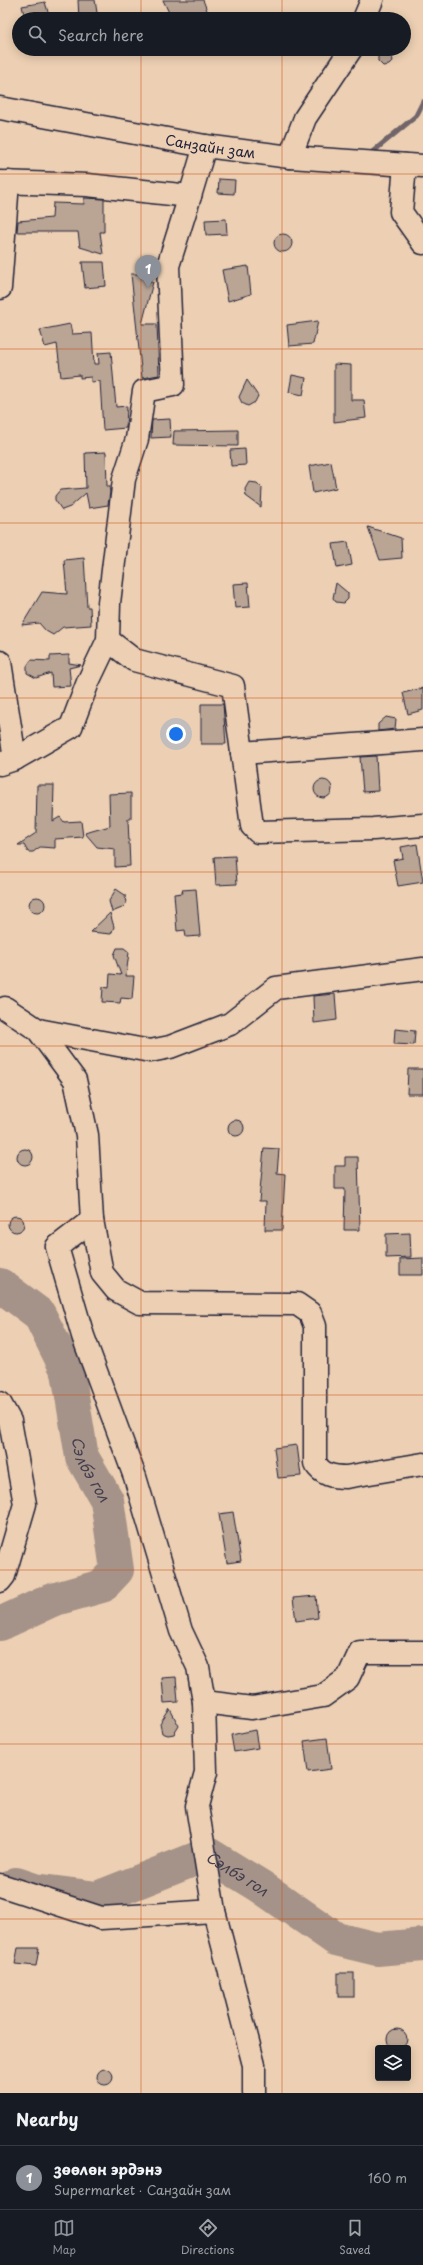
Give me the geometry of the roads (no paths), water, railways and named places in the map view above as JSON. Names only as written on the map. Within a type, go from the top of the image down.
[{"type":"street","points":[[367,12],[372,0]]},
{"type":"street","points":[[290,157],[305,118],[346,56]]},
{"type":"street","name":"Санзайн зам","points":[[0,108],[205,146],[290,157],[414,166]]},
{"type":"street","points":[[0,662],[8,762],[71,727],[88,682],[108,640],[109,602],[124,479],[137,439],[144,391],[173,385],[168,266],[205,146]]},
{"type":"street","points":[[414,166],[401,212],[423,243]]},
{"type":"street","points":[[0,288],[4,182],[87,185],[190,196]]},
{"type":"street","points":[[108,640],[134,660],[233,686],[252,826],[258,832],[373,829],[423,825]]},
{"type":"street","points":[[242,753],[423,740]]},
{"type":"street","points":[[38,1030],[150,1052],[170,1047],[230,1024],[276,988],[423,969]]},
{"type":"street","points":[[2,1006],[38,1030],[75,1080],[87,1135],[92,1220],[102,1273],[116,1290],[140,1303],[297,1304],[310,1313],[315,1326],[315,1462],[319,1470],[335,1477],[346,1477],[423,1464]]},
{"type":"street","points":[[92,1220],[57,1247],[83,1336],[135,1478],[181,1631],[198,1667],[204,1702],[206,1772],[197,1806],[214,1906],[254,2065],[254,2093]]},
{"type":"street","points":[[0,1403],[10,1421],[25,1504],[16,1540],[4,1576],[0,1581]]},
{"type":"street","points":[[204,1702],[252,1708],[323,1696],[348,1678],[360,1652],[423,1652]]},
{"type":"street","points":[[0,1885],[101,1918],[214,1906]]},
{"type":"waterway","points":[[370,154],[416,116],[423,102]]},
{"type":"waterway","name":"Сэлбэ гол","points":[[0,1285],[39,1314],[68,1372],[82,1457],[107,1500],[117,1570],[102,1586],[52,1600],[0,1624]]},
{"type":"waterway","name":"Сэлбэ гол","points":[[16,1884],[34,1890],[97,1898],[208,1854],[260,1886],[336,1939],[377,1949],[423,1945]]},
{"type":"place","name":"зөөлөн эрдэнэ","points":[[148,288]]}]
